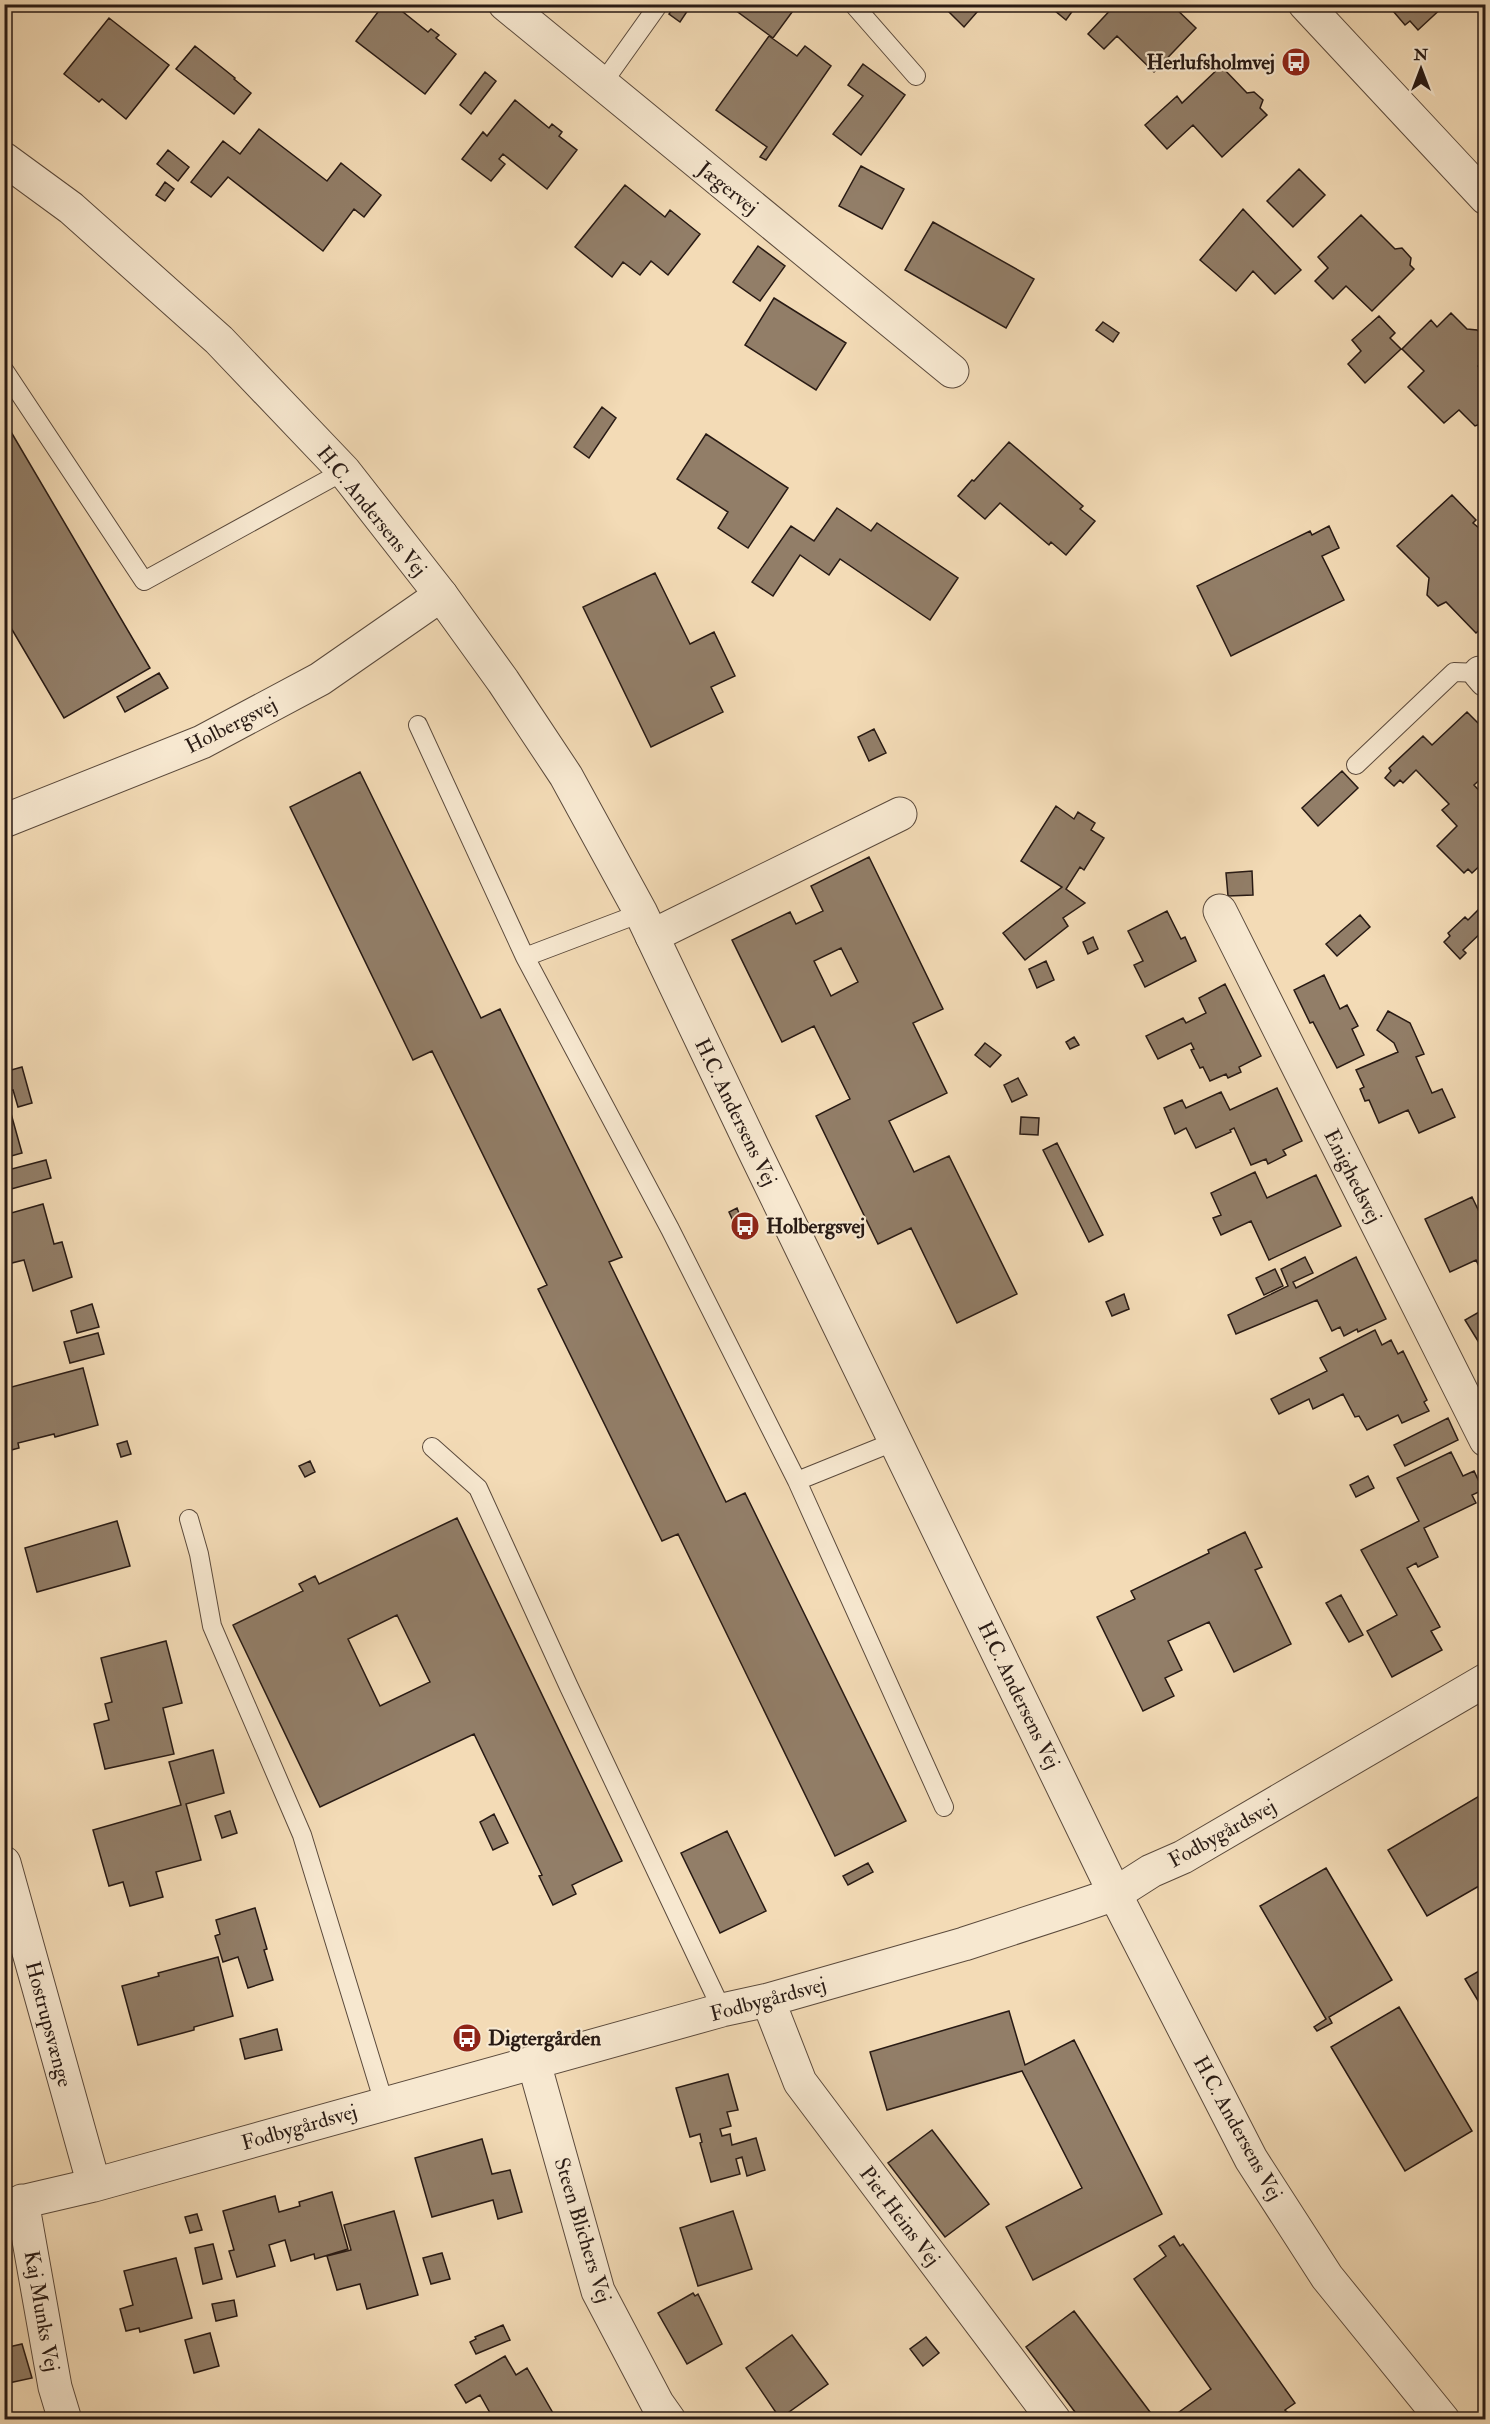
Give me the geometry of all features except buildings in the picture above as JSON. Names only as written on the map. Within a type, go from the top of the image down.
[{"type":"street","name":"Jægervej","points":[[505,4],[952,371]]},
{"type":"street","points":[[1305,4],[1482,187]]},
{"type":"street","name":"H.C. Andersens Vej","points":[[4,159],[71,208],[219,340],[344,471],[441,595],[503,681],[566,776],[647,924],[1115,1894],[1251,2159],[1327,2277],[1443,2420]]},
{"type":"street","name":"Holbergsvej","points":[[4,821],[202,742],[320,679],[441,595]]},
{"type":"street","points":[[647,924],[900,814]]},
{"type":"street","name":"Enighedsvej","points":[[1220,911],[1485,1440]]},
{"type":"street","name":"Fodbygårdsvej","points":[[13,2204],[94,2185],[722,2010],[768,2000],[964,1944],[1115,1894],[1151,1871],[1183,1857],[1485,1680]]},
{"type":"street","name":"Hostrupsvænge","points":[[4,1863],[94,2185]]},
{"type":"street","name":"Piet Heins Vej","points":[[768,2000],[800,2082],[1054,2420]]},
{"type":"street","name":"Steen Blichers Vej","points":[[534,2063],[598,2291],[657,2403],[669,2420]]},
{"type":"street","name":"Kaj Munks Vej","points":[[13,2204],[55,2387],[65,2420]]},
{"type":"lane","points":[[602,84],[659,4]]},
{"type":"lane","points":[[852,4],[916,76]]},
{"type":"lane","points":[[4,370],[144,581],[344,471]]},
{"type":"lane","points":[[1356,765],[1454,672],[1484,674]]},
{"type":"lane","points":[[418,725],[525,957],[670,1229],[797,1481],[944,1807]]},
{"type":"lane","points":[[525,957],[647,924]]},
{"type":"lane","points":[[797,1481],[896,1441]]},
{"type":"lane","points":[[432,1447],[478,1488],[569,1687],[722,2010]]},
{"type":"lane","points":[[189,1519],[199,1554],[212,1626],[302,1835],[384,2103]]},
{"type":"place","name":"Herlufsholmvej","points":[[1296,62]]},
{"type":"place","name":"Holbergsvej","points":[[745,1226]]},
{"type":"place","name":"Digtergården","points":[[467,2038]]}]
